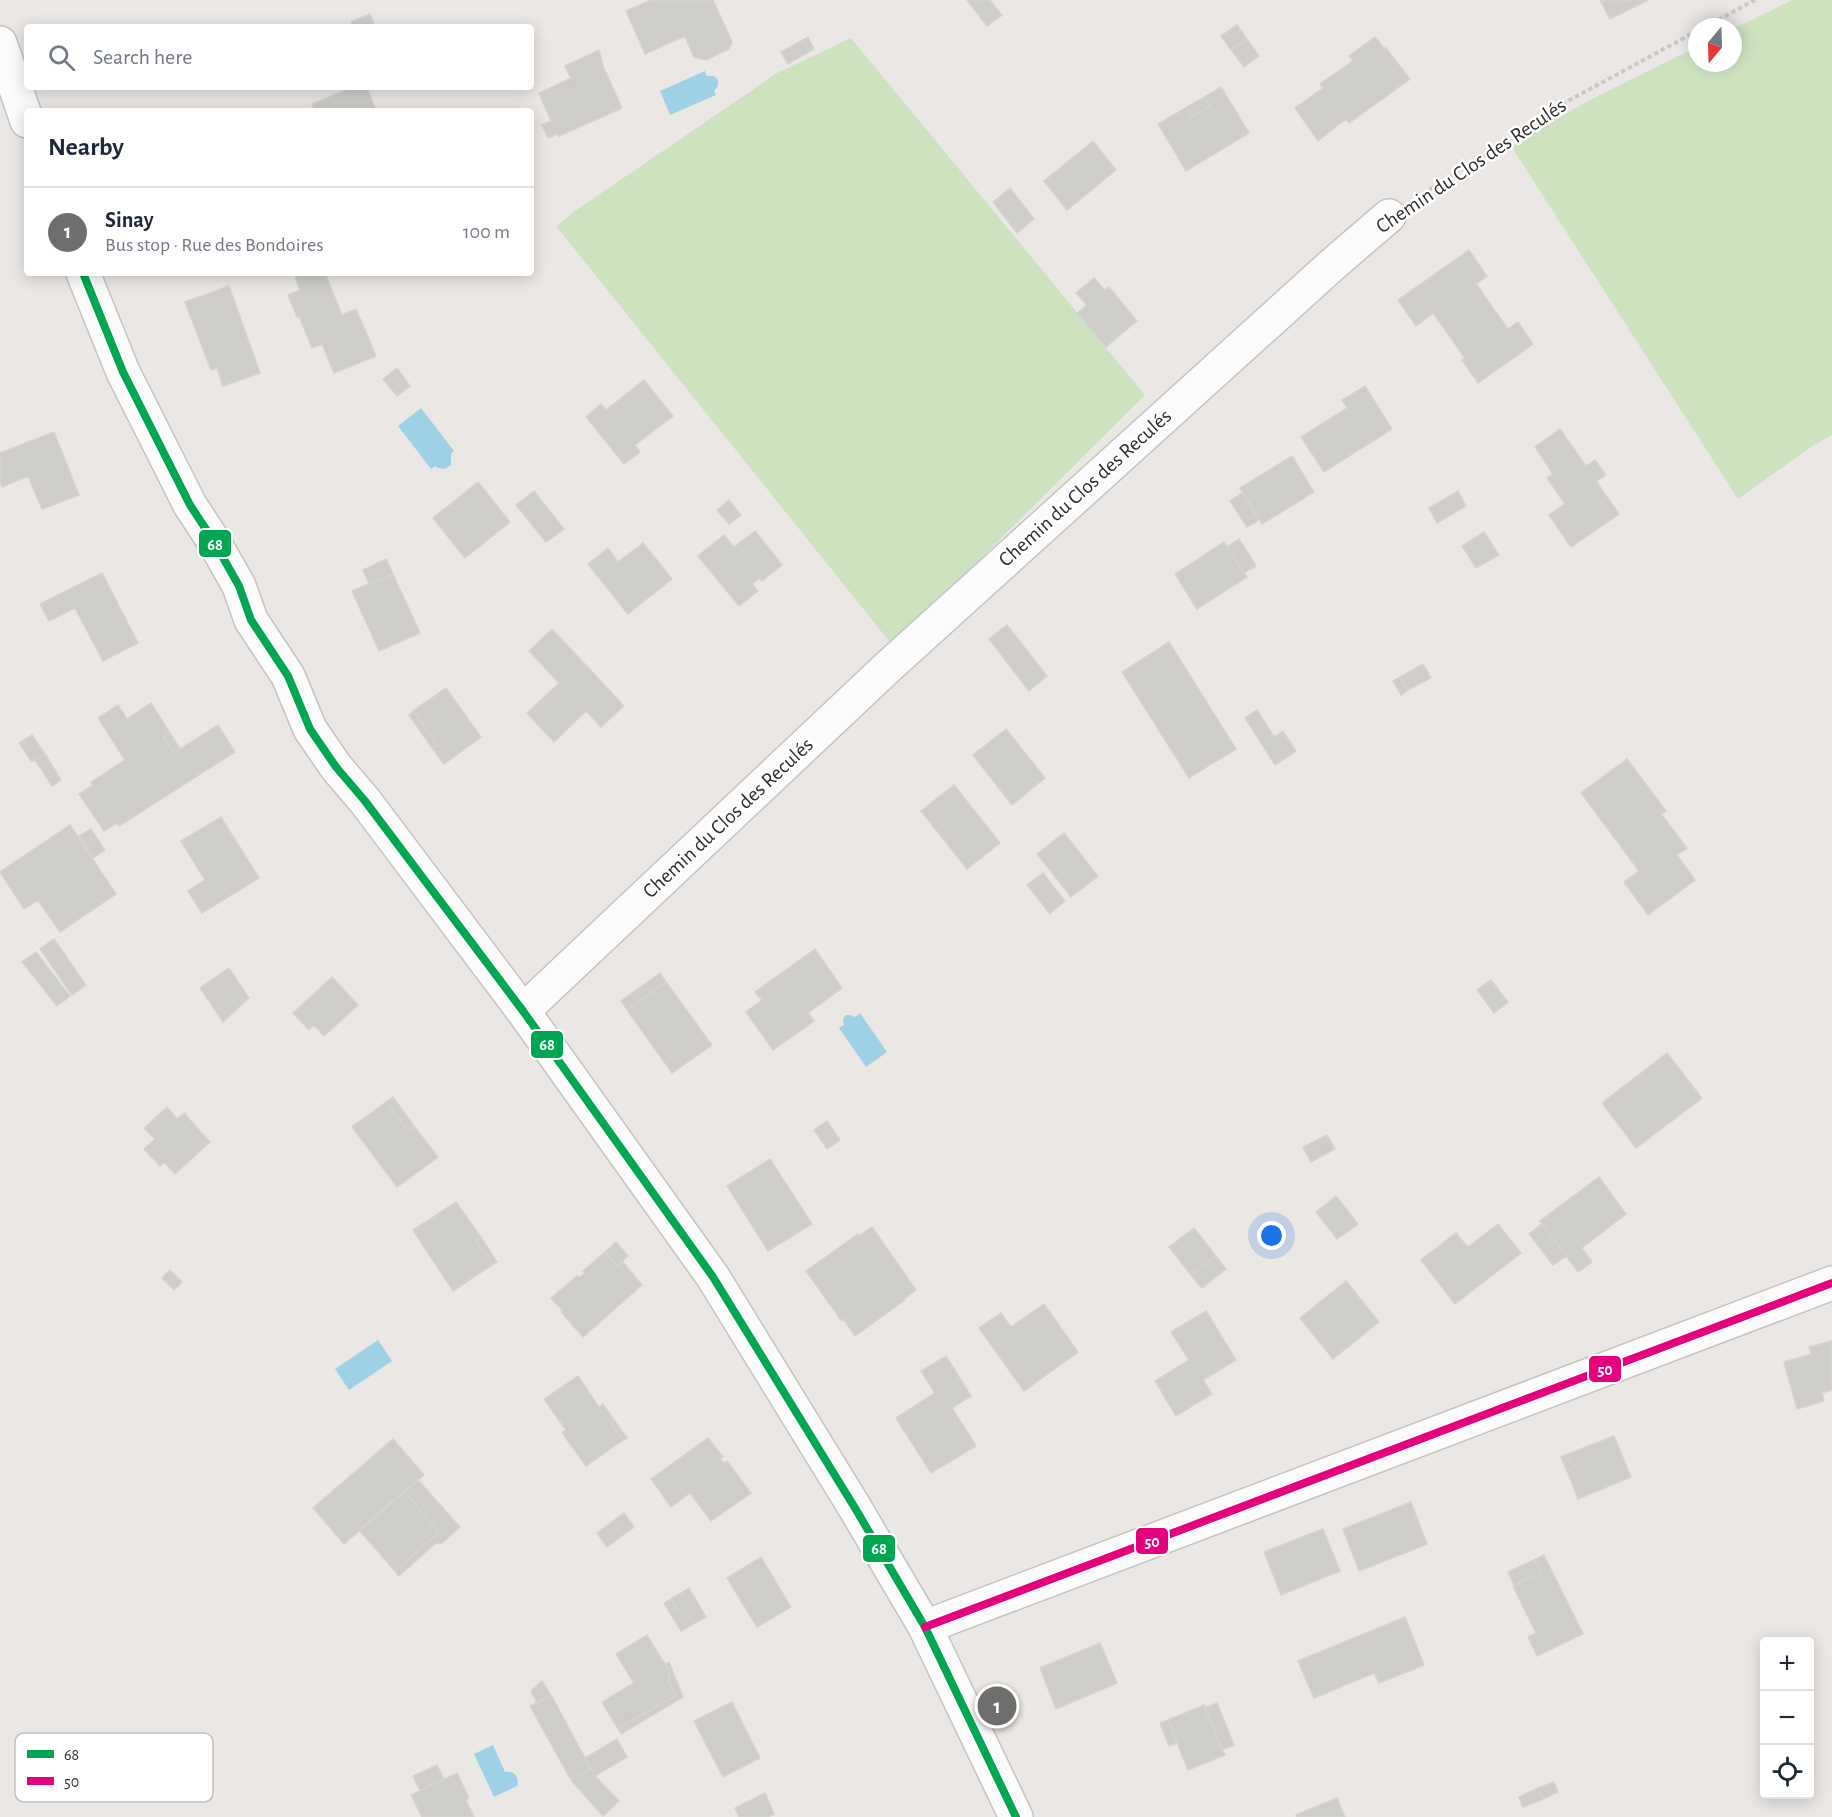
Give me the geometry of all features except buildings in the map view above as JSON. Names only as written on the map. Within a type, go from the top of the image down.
[{"type":"street","points":[[0,43],[24,112]]},
{"type":"street","name":"Chemin du Clos des Reculés","points":[[523,1011],[889,666],[1389,216]]},
{"type":"street","points":[[84,276],[123,372],[190,505],[239,586],[251,620],[288,676],[310,729],[336,767],[365,801],[523,1011],[713,1277],[925,1627],[1016,1817]]},
{"type":"street","points":[[925,1627],[1832,1283]]},
{"type":"path","points":[[1722,18],[1755,0]]},
{"type":"path","name":"Chemin du Clos des Reculés","points":[[1389,216],[1568,101],[1688,36]]},
{"type":"green space","points":[[1792,0],[1832,0],[1832,435],[1811,447],[1738,499],[1511,146],[1586,102],[1688,51],[1688,72],[1742,72],[1742,25]]},
{"type":"green space","points":[[851,38],[1145,395],[893,646],[556,226],[777,73]]},
{"type":"water","points":[[705,71],[707,76],[714,76],[718,80],[718,86],[714,91],[716,95],[670,115],[660,91]]},
{"type":"water","points":[[421,408],[454,451],[451,454],[451,465],[445,469],[435,466],[431,469],[398,426]]},
{"type":"water","points":[[860,1013],[887,1052],[866,1067],[839,1028],[844,1025],[843,1019],[846,1015],[855,1017]]},
{"type":"water","points":[[378,1340],[392,1361],[349,1390],[335,1369]]},
{"type":"water","points":[[493,1745],[505,1772],[514,1773],[518,1783],[517,1786],[494,1797],[474,1754]]},
{"type":"transit line","name":"68","points":[[84,276],[123,372],[190,505],[239,586],[251,620],[288,676],[310,729],[336,767],[365,801],[523,1011],[713,1277],[925,1627],[1016,1817]]},
{"type":"transit line","name":"50","points":[[925,1627],[1832,1283]]},
{"type":"place","name":"Sinay","points":[[997,1706]]}]
